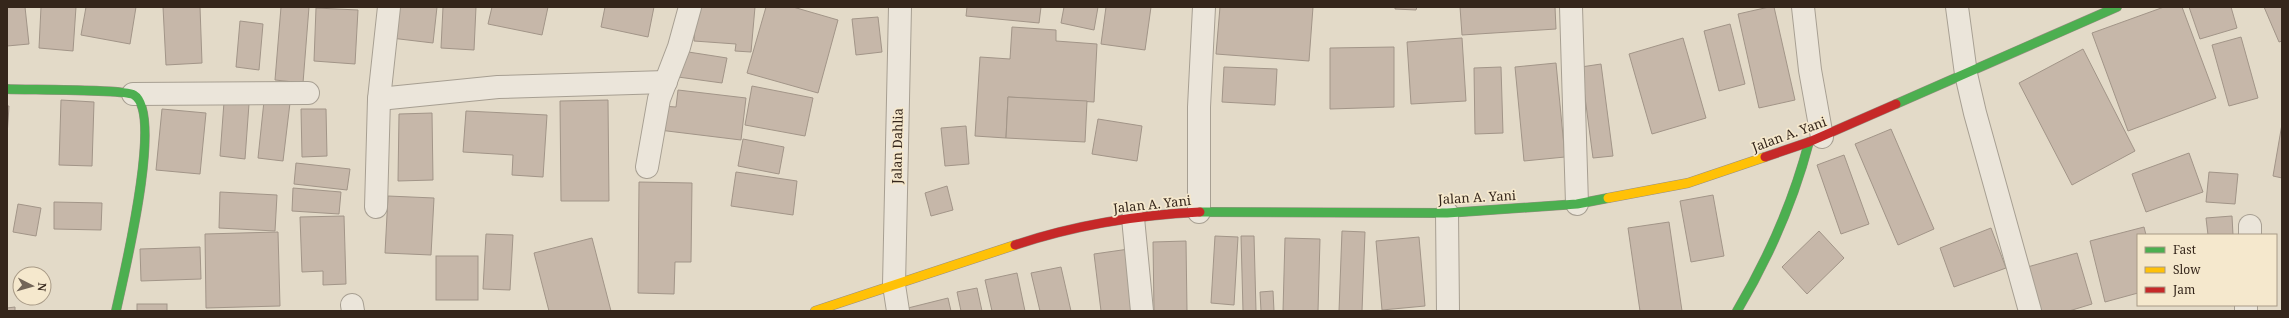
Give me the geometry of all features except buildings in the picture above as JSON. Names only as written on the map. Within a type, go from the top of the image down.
[{"type":"main road","name":"Jalan A. Yani","points":[[815,311],[1046,235],[1133,218],[1199,212],[1447,213],[1577,204],[1688,183],[1816,140],[2117,7]]},
{"type":"main road","points":[[7,89],[111,92],[133,94],[140,100],[146,132],[135,217],[116,311]]},
{"type":"main road","points":[[1737,311],[1761,272],[1778,238],[1816,140]]},
{"type":"street","points":[[376,207],[379,99],[389,7]]},
{"type":"street","points":[[647,167],[657,106],[679,47],[690,7]]},
{"type":"street","name":"Jalan Dahlia","points":[[898,311],[894,285],[900,7]]},
{"type":"street","points":[[1199,212],[1199,107],[1204,7]]},
{"type":"street","points":[[1571,7],[1577,204]]},
{"type":"street","points":[[1803,7],[1816,140]]},
{"type":"street","points":[[1957,7],[1966,74],[2011,246],[2030,311]]},
{"type":"street","points":[[379,99],[498,87],[666,82]]},
{"type":"street","points":[[133,94],[308,93]]},
{"type":"street","points":[[1447,213],[1448,311]]},
{"type":"street","points":[[1133,218],[1142,311]]},
{"type":"traffic: fast","points":[[1896,104],[2117,7]]},
{"type":"traffic: fast","points":[[7,89],[126,93],[134,95],[142,108],[145,132],[139,197],[133,233],[116,311]]},
{"type":"traffic: fast","points":[[1737,311],[1770,250],[1788,208],[1796,187],[1809,142]]},
{"type":"traffic: fast","points":[[1200,212],[1447,213],[1577,204],[1608,198]]},
{"type":"traffic: slow","points":[[1608,198],[1688,183],[1765,157]]},
{"type":"traffic: slow","points":[[815,311],[1015,245]]},
{"type":"traffic: jam","points":[[1765,157],[1809,142],[1896,104]]},
{"type":"traffic: jam","points":[[1015,245],[1060,232],[1106,222],[1176,213],[1200,212]]}]
